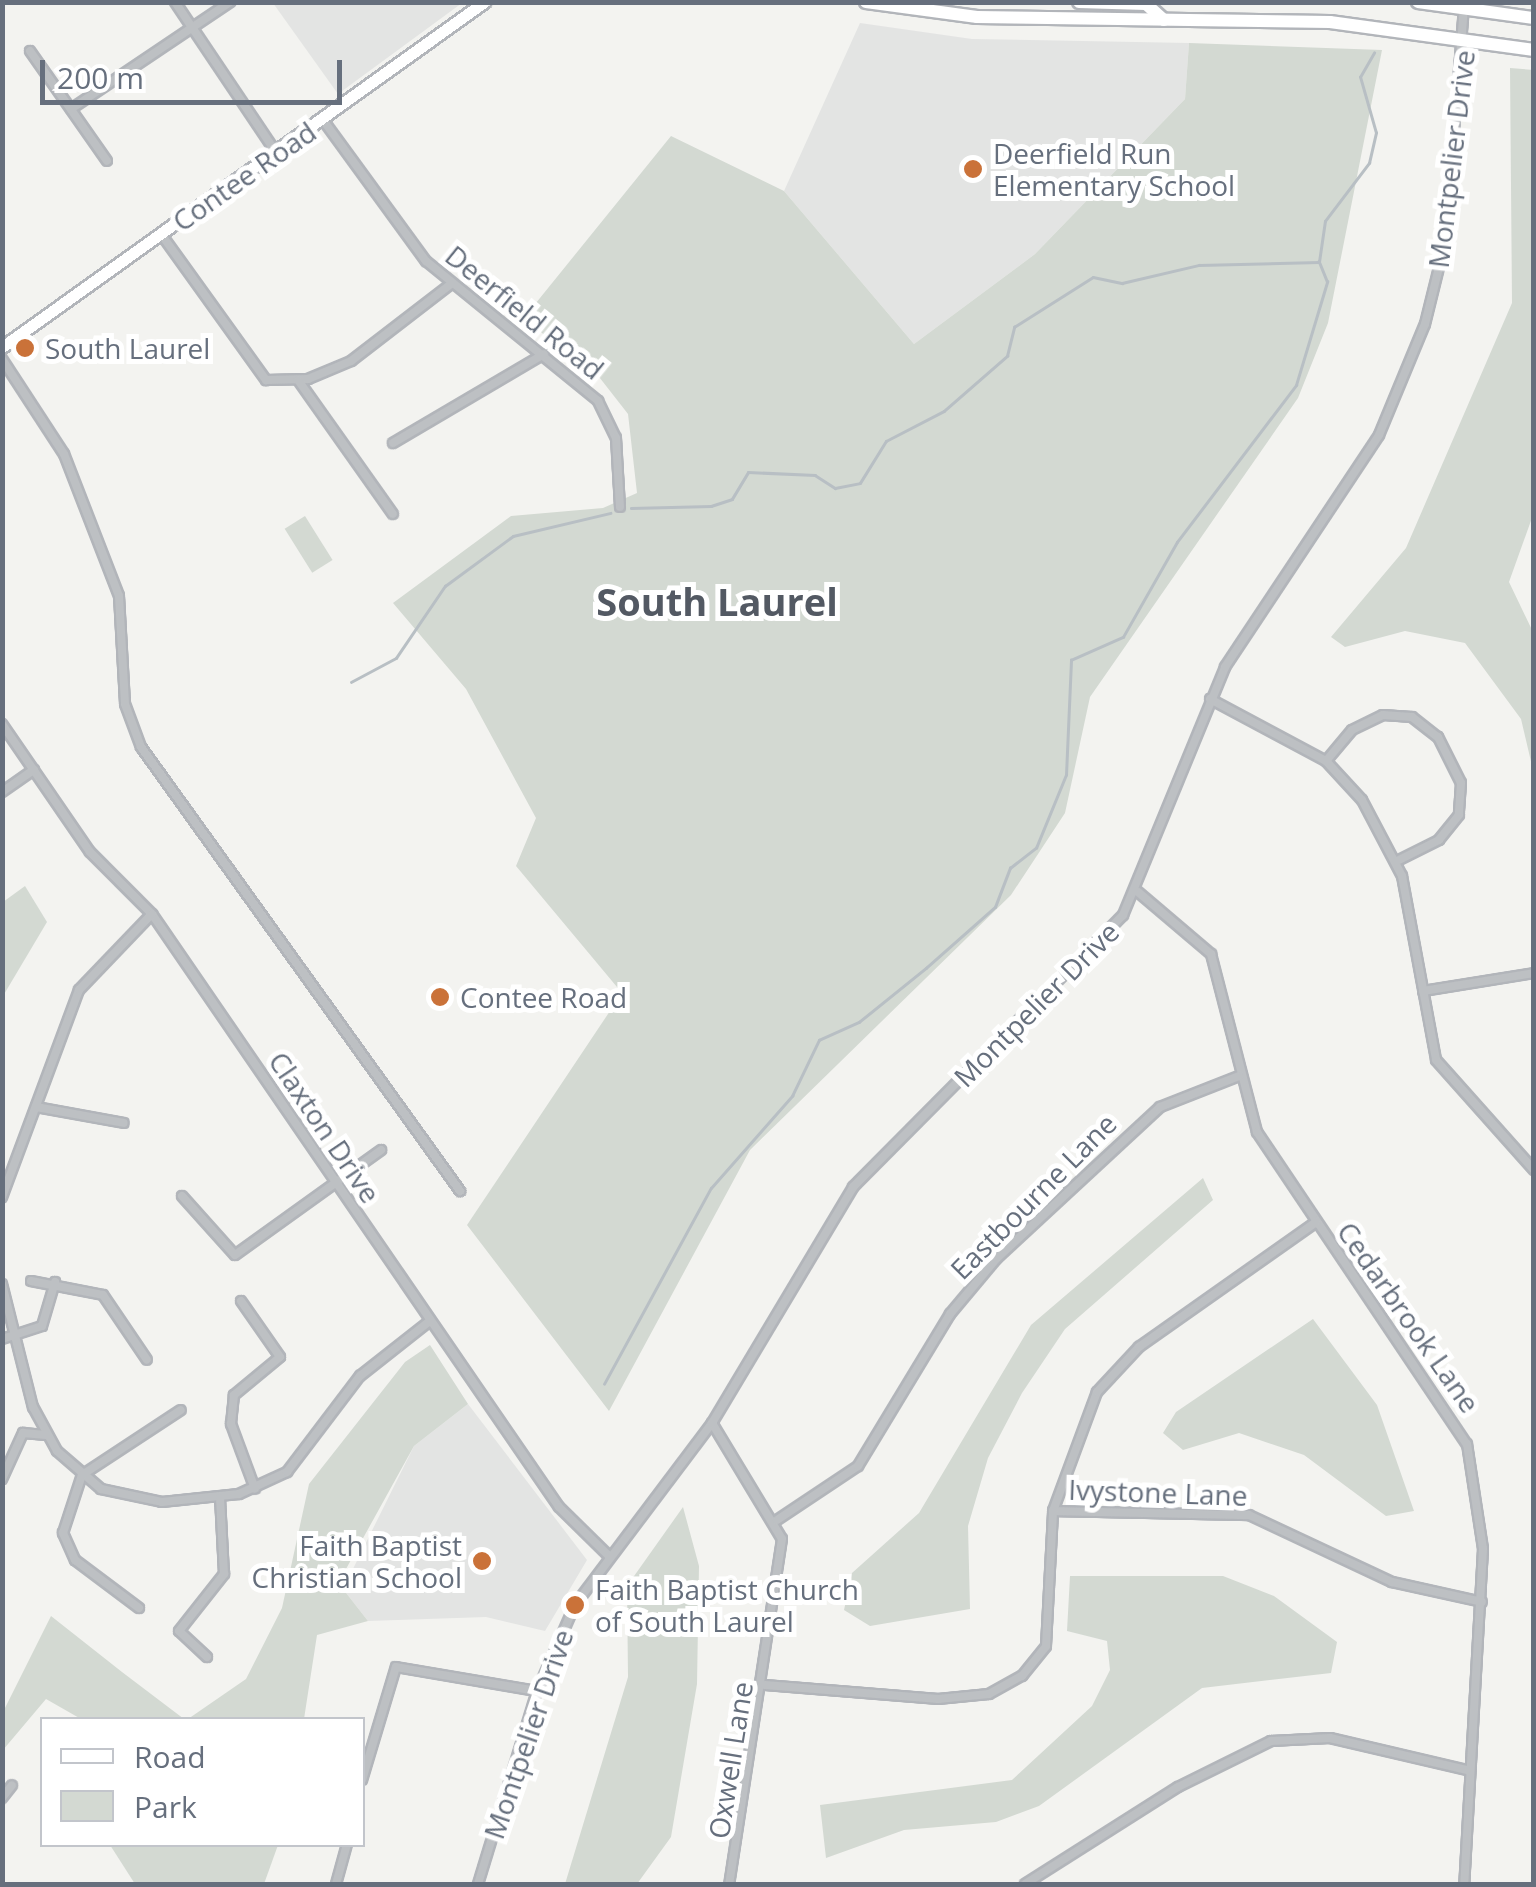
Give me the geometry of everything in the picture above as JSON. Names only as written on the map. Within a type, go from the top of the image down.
[{"type":"main road","points":[[866,2],[977,17],[1330,22],[1534,50]]},
{"type":"main road","points":[[1079,2],[1146,4],[1164,20]]},
{"type":"main road","points":[[1418,2],[1534,18]]},
{"type":"street","points":[[175,2],[277,154]]},
{"type":"street","points":[[71,109],[230,2]]},
{"type":"street","name":"Contee Road","points":[[2,347],[277,154],[484,2]]},
{"type":"street","name":"Montpelier Drive","points":[[478,1884],[537,1692],[574,1605],[712,1422],[853,1187],[1084,962],[1138,892],[1210,699],[1401,391],[1445,243],[1467,38],[1465,6]]},
{"type":"street","points":[[30,52],[107,162]]},
{"type":"street","name":"Deerfield Road","points":[[323,120],[451,284],[544,354],[610,419],[620,507]]},
{"type":"street","points":[[160,234],[259,376],[298,380],[350,361],[451,284]]},
{"type":"street","points":[[393,443],[544,354]]},
{"type":"street","points":[[2,359],[64,454],[119,596],[125,704],[141,748],[460,1191]]},
{"type":"street","points":[[298,380],[392,514]]},
{"type":"street","points":[[1210,699],[1326,761],[1397,861],[1442,1071],[1532,1164]]},
{"type":"street","points":[[1326,761],[1352,730],[1383,715],[1412,718],[1438,737],[1462,784],[1460,815],[1438,840],[1397,861]]},
{"type":"street","name":"Claxton Drive","points":[[2,724],[90,852],[152,914],[559,1507],[609,1556]]},
{"type":"street","points":[[2,792],[34,770]]},
{"type":"street","name":"Cedarbrook Lane","points":[[1138,892],[1211,954],[1238,1076],[1257,1132],[1466,1444],[1480,1497],[1482,1602],[1466,1770],[1464,1884]]},
{"type":"street","points":[[2,1198],[78,990],[152,914]]},
{"type":"street","points":[[1423,991],[1534,973]]},
{"type":"street","name":"Eastbourne Lane","points":[[777,1520],[858,1466],[950,1314],[997,1258],[1160,1107],[1238,1076]]},
{"type":"street","points":[[36,1106],[124,1123]]},
{"type":"street","points":[[182,1196],[236,1254],[381,1150]]},
{"type":"street","points":[[765,1686],[938,1699],[989,1694],[1022,1676],[1046,1646],[1054,1512],[1076,1431],[1111,1374],[1316,1222]]},
{"type":"street","points":[[30,1281],[55,1282],[102,1296],[147,1360]]},
{"type":"street","points":[[2,1339],[42,1326],[55,1282]]},
{"type":"street","points":[[2,1284],[46,1435],[82,1476],[138,1500],[220,1498],[255,1489],[298,1462],[360,1376],[430,1321]]},
{"type":"street","points":[[241,1301],[280,1357],[234,1395],[232,1424],[255,1489]]},
{"type":"street","points":[[139,1608],[63,1543],[82,1476],[180,1410]]},
{"type":"street","points":[[712,1422],[777,1520]]},
{"type":"street","points":[[2,1478],[23,1433],[46,1435]]},
{"type":"street","points":[[207,1657],[179,1631],[224,1574],[220,1498]]},
{"type":"street","name":"Ivystone Lane","points":[[1054,1512],[1250,1515],[1392,1582],[1482,1602]]},
{"type":"street","name":"Oxwell Lane","points":[[729,1884],[765,1686],[782,1554],[777,1520]]},
{"type":"street","points":[[365,1770],[396,1667],[537,1692]]},
{"type":"street","points":[[1025,1884],[1178,1787],[1271,1741],[1330,1738],[1466,1770]]},
{"type":"street","points":[[2,1798],[12,1784]]},
{"type":"street","points":[[336,1884],[347,1847]]},
{"type":"shaded area","points":[[273,3],[462,3],[338,94]]},
{"type":"shaded area","points":[[860,23],[972,39],[1189,43],[1185,99],[1035,254],[914,344],[784,191]]},
{"type":"shaded area","points":[[468,1404],[587,1560],[545,1631],[486,1617],[368,1621],[343,1589],[414,1446]]},
{"type":"green space","points":[[1189,43],[1382,50],[1328,323],[1298,398],[1090,697],[1065,813],[1011,895],[750,1150],[609,1411],[467,1225],[622,993],[516,866],[536,818],[466,689],[393,603],[511,516],[603,508],[637,493],[628,414],[596,373],[523,319],[671,136],[784,191],[914,344],[1035,254],[1185,99]]},
{"type":"green space","points":[[1510,68],[1534,70],[1533,515],[1509,582],[1533,632],[1533,770],[1521,719],[1465,643],[1405,631],[1345,647],[1331,637],[1406,548],[1512,303]]},
{"type":"green space","points":[[305,516],[333,560],[312,573],[285,529]]},
{"type":"green space","points":[[25,886],[47,922],[3,996],[3,902]]},
{"type":"green space","points":[[1203,1178],[1213,1200],[1065,1329],[1022,1393],[988,1458],[968,1526],[970,1609],[870,1626],[844,1610],[852,1573],[919,1513],[1031,1325]]},
{"type":"green space","points":[[1313,1319],[1377,1405],[1414,1511],[1386,1516],[1304,1455],[1239,1433],[1183,1450],[1163,1433],[1176,1412]]},
{"type":"green space","points":[[430,1345],[468,1404],[414,1446],[346,1569],[343,1589],[368,1621],[317,1635],[304,1717],[191,1717],[246,1679],[282,1608],[309,1484],[405,1362]]},
{"type":"green space","points":[[683,1507],[699,1566],[697,1684],[671,1837],[637,1884],[565,1884],[628,1677],[627,1586]]},
{"type":"green space","points":[[1070,1576],[1223,1576],[1274,1596],[1337,1642],[1331,1673],[1202,1688],[1039,1806],[996,1822],[904,1830],[826,1858],[820,1805],[1012,1780],[1092,1706],[1110,1670],[1107,1641],[1067,1631]]},
{"type":"green space","points":[[51,1616],[181,1717],[78,1717],[46,1699],[3,1750],[3,1712]]},
{"type":"green space","points":[[111,1847],[277,1847],[264,1884],[135,1884]]},
{"type":"waterway","points":[[631,508],[711,506],[732,499],[748,472],[815,475],[835,488],[860,483],[886,441],[944,411],[1007,356],[1014,327],[1093,277],[1122,283],[1199,265],[1319,262],[1325,221],[1369,163],[1376,133],[1360,77],[1374,53]]},
{"type":"waterway","points":[[604,1384],[711,1188],[792,1096],[819,1040],[859,1022],[995,907],[1010,868],[1036,848],[1066,775],[1071,660],[1123,637],[1177,542],[1296,385],[1327,282],[1319,262]]},
{"type":"waterway","points":[[351,682],[396,658],[445,586],[513,536],[610,513]]},
{"type":"place","name":"Deerfield Run Elementary School","points":[[973,169]]},
{"type":"place","name":"South Laurel","points":[[25,348]]},
{"type":"place","name":"Contee Road","points":[[440,997]]},
{"type":"place","name":"Faith Baptist Christian School","points":[[482,1561]]},
{"type":"place","name":"Faith Baptist Church of South Laurel","points":[[575,1605]]},
{"type":"district","name":"South Laurel","points":[[717,602]]}]
